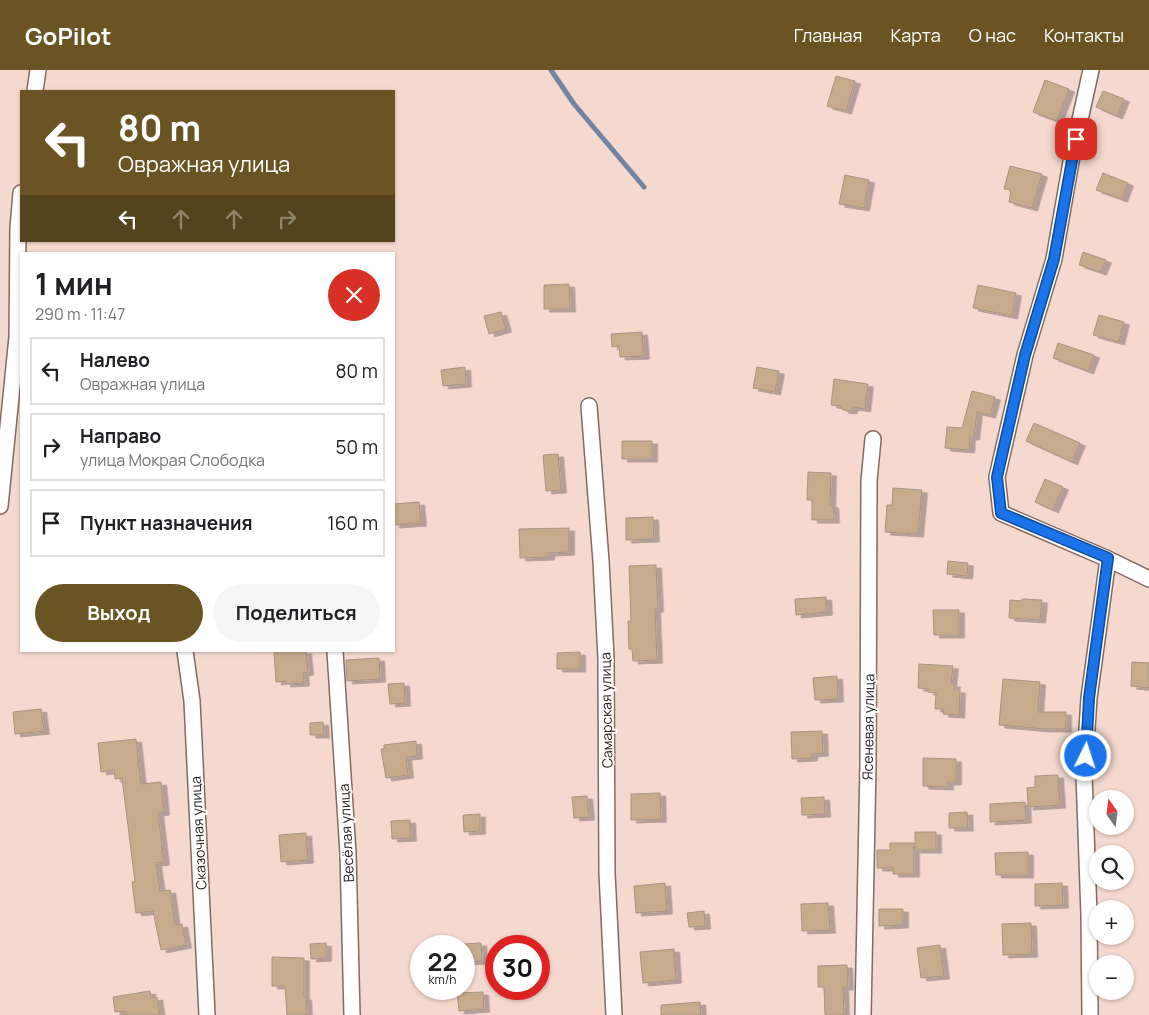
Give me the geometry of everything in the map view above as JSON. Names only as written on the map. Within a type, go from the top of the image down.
[{"type":"street","points":[[35,90],[38,70]]},
{"type":"street","points":[[1091,70],[1072,156],[1054,259],[1025,355],[997,477],[1001,513],[1108,558],[1149,579]]},
{"type":"street","points":[[0,506],[19,353],[18,228],[20,205]]},
{"type":"street","name":"Самарская улица","points":[[589,406],[601,560],[606,658],[607,873],[614,1015]]},
{"type":"street","name":"Ясеневая улица","points":[[863,1015],[868,755],[869,481],[872,438]]},
{"type":"street","points":[[1090,1015],[1084,775],[1089,698],[1108,558]]},
{"type":"street","name":"Сказочная улица","points":[[185,652],[192,701],[207,1015]]},
{"type":"street","name":"Весёлая улица","points":[[335,652],[348,853],[352,1015]]},
{"type":"building","points":[[836,76],[855,81],[846,111],[827,106]]},
{"type":"building","points":[[1045,80],[1069,89],[1057,121],[1033,112]]},
{"type":"building","points":[[1103,91],[1124,99],[1117,116],[1096,107]]},
{"type":"building","points":[[1010,166],[1042,174],[1032,208],[1009,202],[1011,190],[1004,189]]},
{"type":"building","points":[[1103,173],[1128,183],[1122,199],[1096,190]]},
{"type":"building","points":[[845,175],[869,180],[864,208],[839,204]]},
{"type":"building","points":[[1083,252],[1106,260],[1101,272],[1079,265]]},
{"type":"building","points":[[569,284],[570,309],[544,309],[544,285]]},
{"type":"building","points":[[978,285],[1016,293],[1012,316],[973,308]]},
{"type":"building","points":[[501,312],[506,329],[489,334],[484,316]]},
{"type":"building","points":[[1099,315],[1124,322],[1119,342],[1093,335]]},
{"type":"building","points":[[642,332],[644,356],[620,357],[619,346],[612,347],[611,334]]},
{"type":"building","points":[[1058,343],[1094,355],[1088,371],[1053,358]]},
{"type":"building","points":[[465,367],[466,384],[443,386],[441,370]]},
{"type":"building","points":[[757,367],[779,371],[775,392],[753,388]]},
{"type":"building","points":[[834,379],[868,384],[865,409],[853,407],[851,411],[843,410],[840,406],[831,405]]},
{"type":"building","points":[[972,391],[995,397],[990,415],[977,412],[974,437],[970,437],[969,450],[945,448],[947,427],[962,428]]},
{"type":"building","points":[[1034,423],[1080,443],[1072,462],[1026,441]]},
{"type":"building","points":[[622,441],[652,441],[652,459],[622,459]]},
{"type":"building","points":[[558,454],[561,490],[546,491],[543,455]]},
{"type":"building","points":[[808,472],[831,473],[830,505],[833,505],[834,520],[812,520],[812,500],[807,500]]},
{"type":"building","points":[[1045,479],[1063,487],[1053,510],[1035,502]]},
{"type":"building","points":[[893,488],[922,490],[918,534],[885,532],[887,505],[892,505]]},
{"type":"building","points":[[419,502],[421,523],[395,525],[395,504]]},
{"type":"building","points":[[653,517],[654,539],[626,540],[626,518]]},
{"type":"building","points":[[569,528],[569,552],[549,553],[549,557],[520,558],[519,529]]},
{"type":"building","points":[[948,561],[968,563],[967,576],[947,574]]},
{"type":"building","points":[[656,565],[658,609],[655,609],[657,660],[633,661],[632,649],[629,649],[628,621],[631,621],[629,566]]},
{"type":"building","points":[[826,597],[827,612],[796,615],[795,599]]},
{"type":"building","points":[[1022,599],[1042,600],[1040,620],[1009,618],[1010,600],[1022,601]]},
{"type":"building","points":[[933,610],[959,610],[959,635],[934,635]]},
{"type":"building","points":[[274,652],[306,652],[308,672],[303,673],[304,683],[285,684],[285,681],[276,682]]},
{"type":"building","points":[[580,652],[580,669],[557,669],[557,653]]},
{"type":"building","points":[[379,658],[380,679],[347,681],[346,660]]},
{"type":"building","points":[[1132,662],[1149,663],[1149,688],[1131,686]]},
{"type":"building","points":[[919,664],[953,666],[951,684],[955,684],[954,690],[960,690],[959,715],[943,714],[944,709],[935,709],[936,693],[928,692],[928,689],[918,688]]},
{"type":"building","points":[[837,676],[838,699],[815,700],[813,678]]},
{"type":"building","points":[[1003,679],[1040,682],[1038,712],[1066,712],[1066,729],[999,725]]},
{"type":"building","points":[[404,683],[405,703],[390,704],[388,684]]},
{"type":"building","points":[[41,709],[44,731],[15,734],[13,712]]},
{"type":"building","points":[[323,722],[324,735],[310,735],[310,723]]},
{"type":"building","points":[[822,731],[823,753],[812,754],[812,758],[792,759],[791,732]]},
{"type":"building","points":[[136,739],[141,784],[161,782],[164,812],[158,813],[164,862],[156,863],[160,891],[170,890],[175,925],[182,924],[186,945],[161,950],[153,911],[136,913],[132,882],[135,882],[122,778],[115,779],[114,770],[101,772],[98,743]]},
{"type":"building","points":[[416,741],[417,756],[406,757],[408,775],[386,778],[381,749],[384,749],[384,745]]},
{"type":"building","points":[[923,758],[956,759],[956,782],[948,782],[948,787],[923,786]]},
{"type":"building","points":[[1058,775],[1060,805],[1028,807],[1027,788],[1035,787],[1035,776]]},
{"type":"building","points":[[660,793],[661,819],[631,820],[631,794]]},
{"type":"building","points":[[587,796],[589,817],[574,818],[572,797]]},
{"type":"building","points":[[824,797],[825,814],[802,815],[801,798]]},
{"type":"building","points":[[1025,802],[1026,820],[990,822],[990,804]]},
{"type":"building","points":[[967,812],[968,828],[949,828],[949,813]]},
{"type":"building","points":[[480,814],[480,831],[464,832],[463,815]]},
{"type":"building","points":[[410,820],[411,838],[392,839],[391,821]]},
{"type":"building","points":[[915,832],[936,832],[936,850],[915,850]]},
{"type":"building","points":[[306,833],[308,860],[281,862],[279,835]]},
{"type":"building","points":[[890,843],[914,843],[914,874],[893,874],[893,868],[877,868],[877,850],[890,850]]},
{"type":"building","points":[[1028,852],[1028,875],[996,875],[995,853]]},
{"type":"building","points":[[665,883],[667,911],[636,913],[634,886]]},
{"type":"building","points":[[1062,883],[1063,905],[1035,906],[1035,884]]},
{"type":"building","points":[[828,903],[830,930],[802,931],[801,904]]},
{"type":"building","points":[[879,909],[903,909],[903,925],[879,926]]},
{"type":"building","points":[[704,911],[705,926],[689,927],[687,913]]},
{"type":"building","points":[[1031,923],[1032,954],[1003,955],[1002,924]]},
{"type":"building","points":[[326,943],[326,958],[311,959],[310,944]]},
{"type":"building","points":[[475,943],[481,943],[482,961],[475,961]]},
{"type":"building","points":[[940,945],[944,976],[921,978],[917,948]]},
{"type":"building","points":[[674,949],[676,980],[643,983],[640,952]]},
{"type":"building","points":[[272,957],[304,958],[304,997],[306,997],[307,1015],[287,1015],[285,986],[272,986]]},
{"type":"building","points":[[847,965],[848,987],[843,987],[844,1015],[825,1015],[824,987],[818,987],[818,966]]},
{"type":"building","points":[[150,991],[151,998],[157,997],[160,1015],[127,1015],[126,1011],[115,1012],[113,997]]},
{"type":"building","points":[[475,992],[483,992],[484,1009],[459,1011],[458,1000],[475,1000]]},
{"type":"building","points":[[700,1002],[701,1015],[661,1015],[661,1005]]},
{"type":"waterway","points":[[551,70],[574,104],[644,187]]},
{"type":"route","points":[[1076,139],[1054,259],[1025,355],[997,477],[1001,513],[1108,558],[1089,698],[1086,756]]}]
